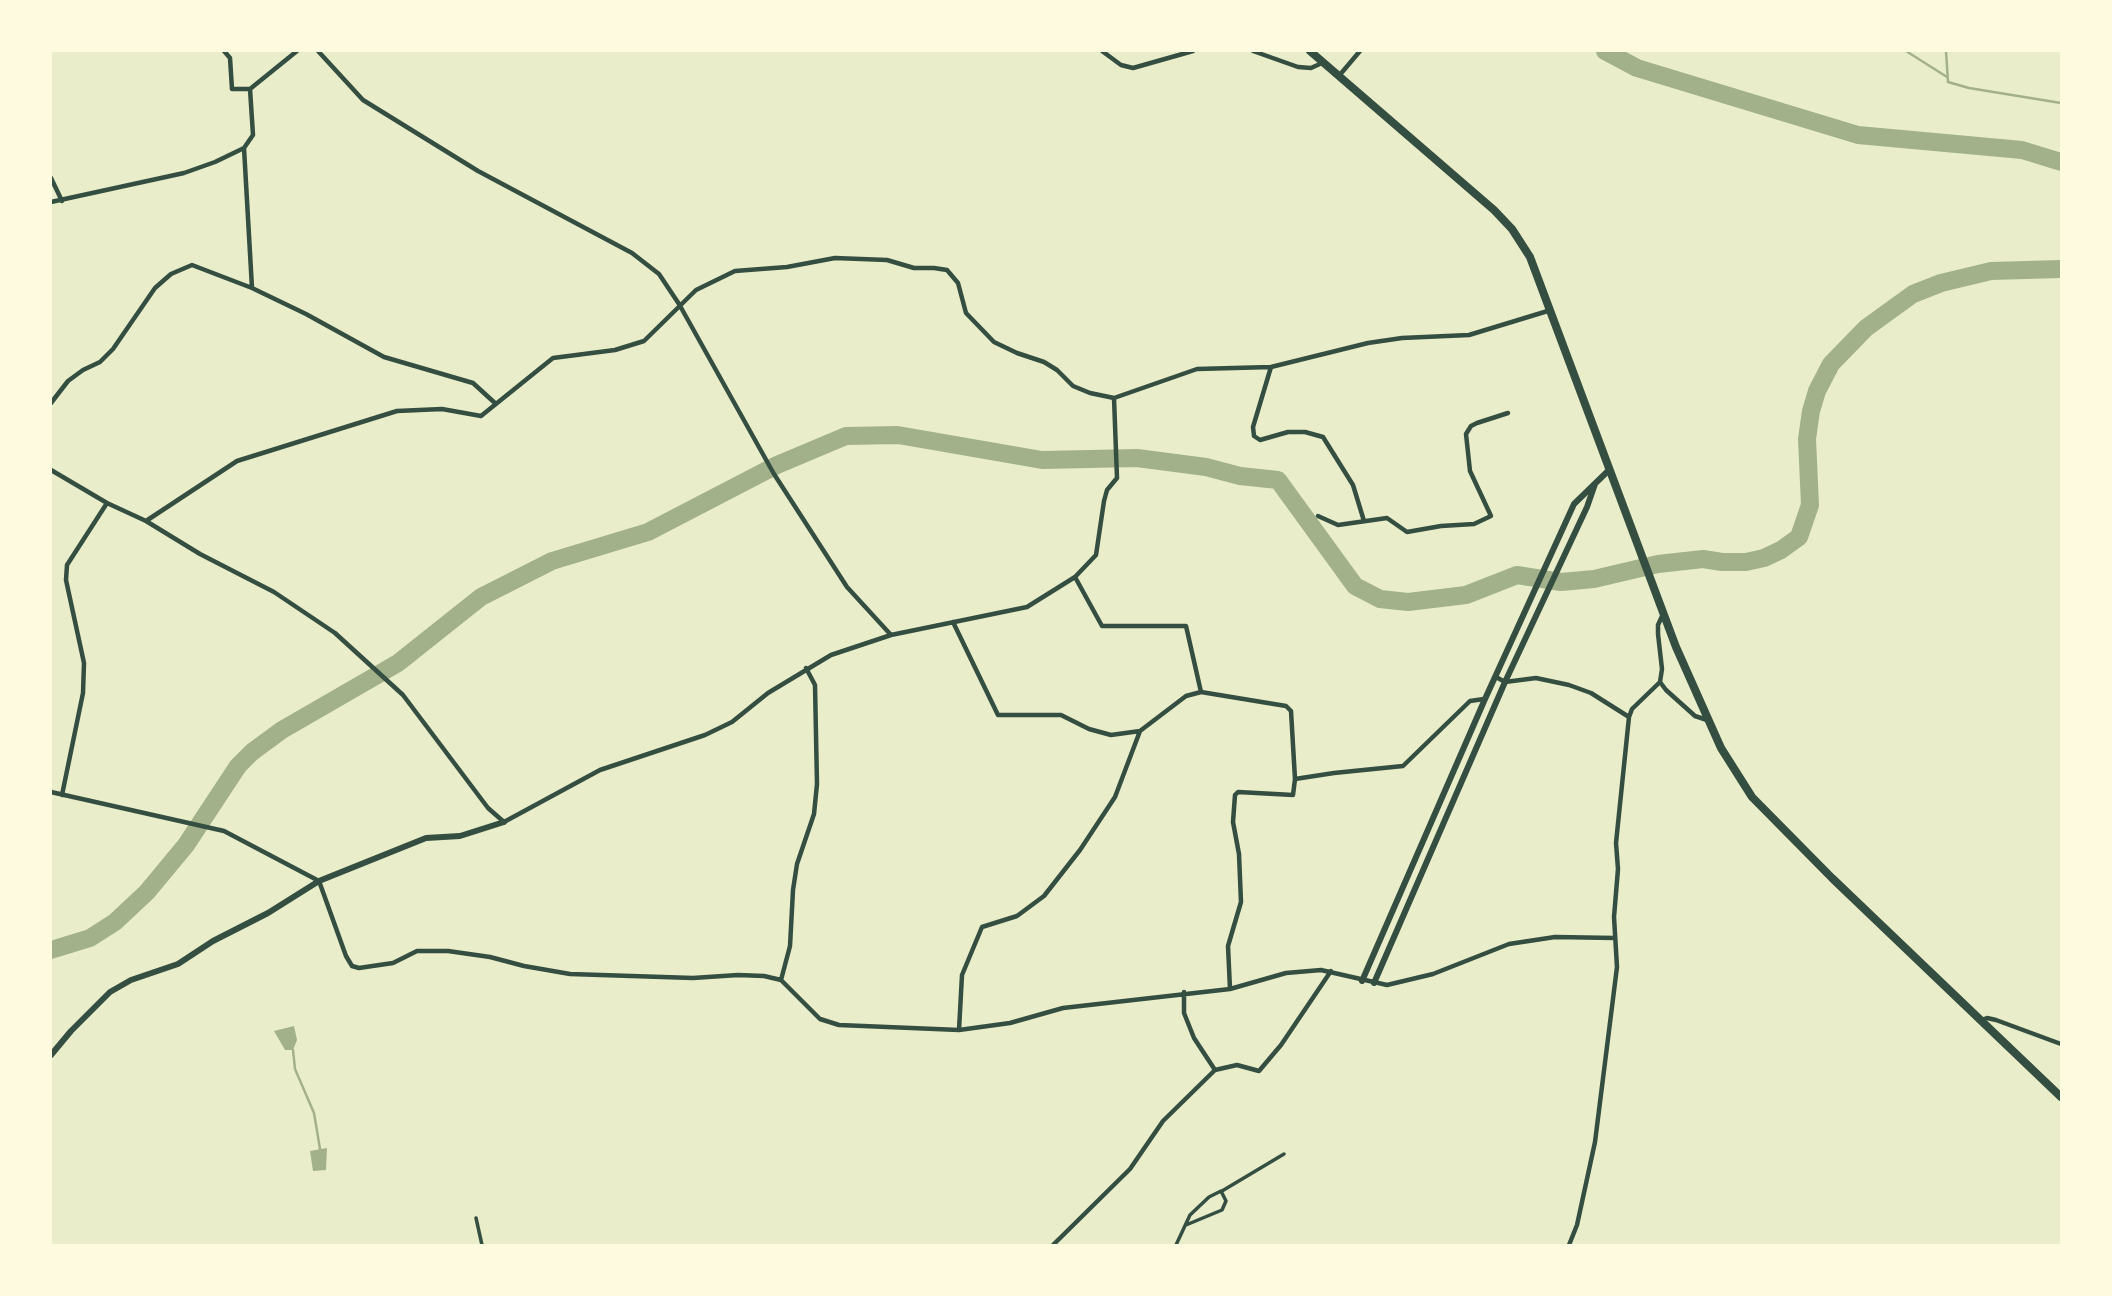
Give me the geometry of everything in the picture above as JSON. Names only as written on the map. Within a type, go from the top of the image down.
[{"type":"highway","points":[[1310,51],[1503,220],[1530,257],[1663,614],[1721,748],[1752,797],[2061,1097]]},
{"type":"street","points":[[224,51],[230,58],[232,89],[250,89],[297,51]]},
{"type":"street","points":[[318,51],[363,100],[478,171],[632,253],[659,274],[789,496],[847,587],[891,635]]},
{"type":"street","points":[[1102,51],[1128,68],[1193,51]]},
{"type":"street","points":[[1254,51],[1305,68],[1316,67],[1323,62]]},
{"type":"street","points":[[1338,76],[1360,51]]},
{"type":"street","points":[[51,202],[184,173],[244,148],[253,135],[250,89]]},
{"type":"street","points":[[244,148],[252,288]]},
{"type":"street","points":[[51,178],[62,201]]},
{"type":"street","points":[[146,521],[237,461],[397,411],[442,409],[481,416],[553,358],[615,351],[644,341],[696,290],[735,271],[788,267],[828,259],[887,260],[914,268],[947,270],[958,283],[966,313],[994,342],[1044,362],[1057,370],[1073,386],[1114,398],[1197,369],[1271,367],[1368,343],[1402,338],[1469,335],[1551,310]]},
{"type":"street","points":[[51,402],[68,381],[100,362],[113,349],[155,288],[171,274],[192,265],[252,288],[384,357],[473,383],[496,404]]},
{"type":"street","points":[[1271,367],[1253,427],[1254,436],[1259,440],[1288,432],[1305,432],[1322,437],[1353,485],[1364,521]]},
{"type":"street","points":[[51,1055],[110,992],[131,980],[178,964],[213,941],[268,913],[320,881],[426,838],[460,836],[504,822],[600,770],[705,735],[732,722],[768,693],[806,668],[856,646],[891,635],[1027,607],[1075,577],[1096,555],[1107,490],[1117,478],[1114,398]]},
{"type":"street","points":[[1318,516],[1338,525],[1387,518],[1407,532],[1474,524],[1491,516],[1470,471],[1466,434],[1471,426],[1508,413]]},
{"type":"street","points":[[51,470],[107,503],[146,521],[200,554],[274,592],[344,641],[403,695],[488,808],[504,822]]},
{"type":"street","points":[[1362,981],[1485,699],[1574,504],[1609,470]]},
{"type":"street","points":[[1374,983],[1505,682],[1587,507],[1595,483]]},
{"type":"street","points":[[62,795],[83,693],[84,663],[66,580],[67,565],[107,503]]},
{"type":"street","points":[[1075,577],[1102,626],[1186,626],[1201,692]]},
{"type":"street","points":[[1569,1245],[1577,1225],[1601,1106],[1617,967],[1616,844],[1629,717],[1632,709],[1660,682],[1662,668],[1658,625],[1663,614]]},
{"type":"street","points":[[953,622],[998,715],[1061,715],[1089,729],[1111,735],[1140,731],[1186,696],[1201,692],[1286,706],[1291,711],[1295,779],[1293,795],[1238,792],[1235,795],[1233,822],[1239,854],[1241,902],[1228,946],[1230,989]]},
{"type":"street","points":[[781,980],[790,946],[797,864],[814,814],[817,784],[815,684],[806,668]]},
{"type":"street","points":[[1496,677],[1505,682],[1536,678],[1569,685],[1591,693],[1629,717]]},
{"type":"street","points":[[1660,682],[1666,691],[1695,716],[1708,720]]},
{"type":"street","points":[[1295,779],[1403,766],[1470,701],[1485,699]]},
{"type":"street","points":[[959,1030],[962,975],[982,927],[1017,916],[1044,896],[1080,850],[1115,797],[1140,731]]},
{"type":"street","points":[[51,792],[224,831],[320,881],[352,966],[359,968],[393,963],[417,951],[448,951],[570,974],[693,978],[764,976],[781,980],[820,1018],[839,1025],[959,1030],[1010,1023],[1063,1008],[1184,992],[1230,989],[1286,973],[1331,971],[1362,981],[1387,985],[1413,980],[1509,944],[1555,937],[1615,938]]},
{"type":"street","points":[[1053,1245],[1130,1169],[1163,1121],[1215,1070],[1237,1065],[1259,1071],[1281,1045],[1331,971]]},
{"type":"street","points":[[1184,992],[1184,1013],[1194,1038],[1215,1070]]},
{"type":"street","points":[[1981,1020],[1996,1020],[2061,1044]]},
{"type":"street","points":[[1176,1245],[1197,1207],[1283,1154]]},
{"type":"street","points":[[1186,1225],[1222,1210],[1226,1201],[1222,1191]]},
{"type":"street","points":[[476,1219],[482,1245]]},
{"type":"shaded area","points":[[294,1026],[297,1040],[293,1050],[285,1050],[274,1031]]},
{"type":"shaded area","points":[[327,1148],[326,1170],[313,1171],[310,1151]]},
{"type":"waterway","points":[[1605,51],[1637,68],[1858,135],[2022,150],[2061,162]]},
{"type":"waterway","points":[[1906,51],[1947,77]]},
{"type":"waterway","points":[[1946,51],[1948,82],[2061,103]]},
{"type":"waterway","points":[[51,950],[90,938],[115,922],[147,892],[186,845],[238,766],[252,752],[282,730],[398,663],[481,597],[552,561],[648,532],[777,465],[846,436],[898,435],[1042,460],[1137,458],[1278,480],[1355,586],[1380,599],[1408,602],[1466,595],[1517,575],[1561,582],[1594,579],[1658,564],[1703,559],[1746,562],[1781,550],[1799,537],[1810,505],[1807,439],[1817,391],[1831,364],[1866,328],[1913,294],[1941,283],[1991,271],[2061,269]]},
{"type":"waterway","points":[[293,1050],[295,1069],[314,1113],[320,1149]]}]
